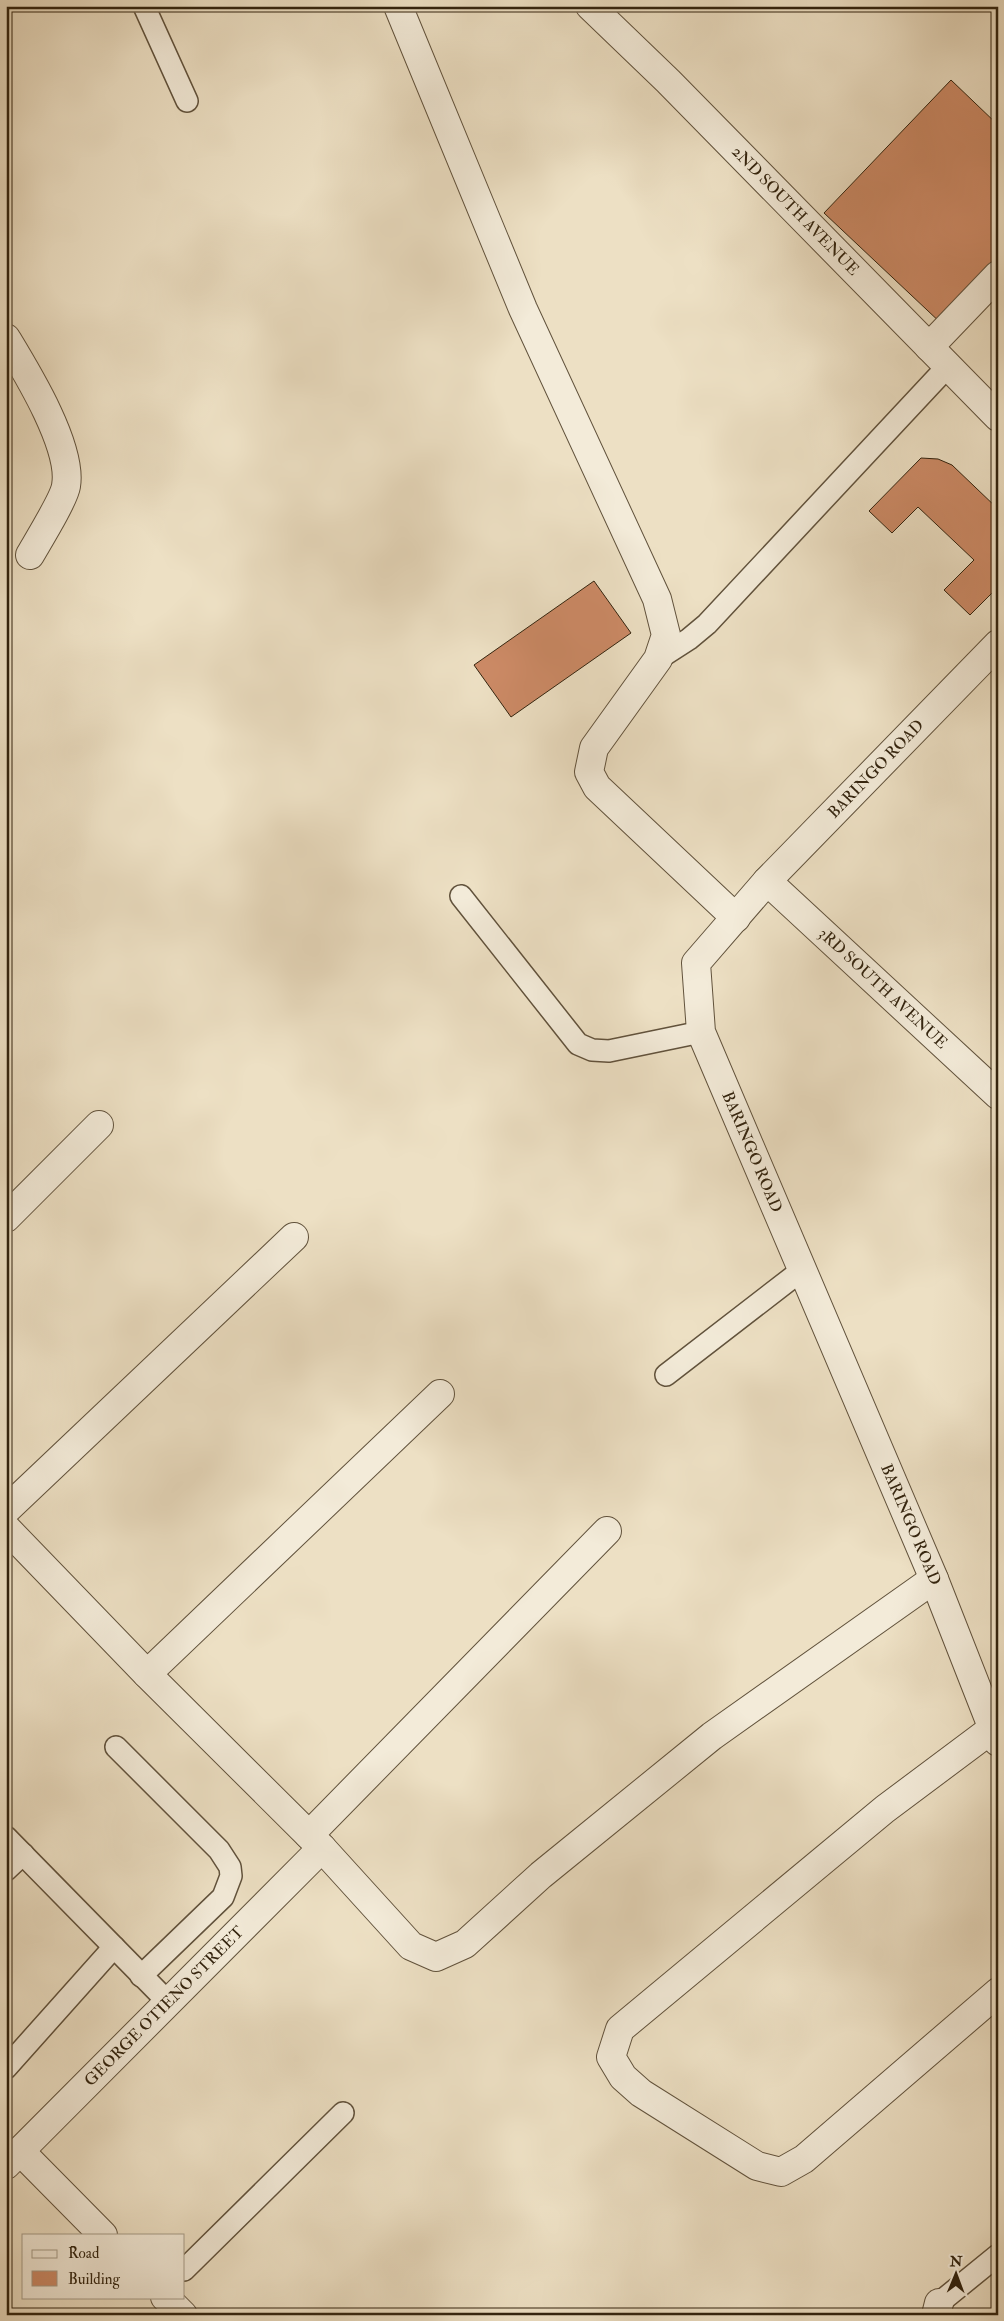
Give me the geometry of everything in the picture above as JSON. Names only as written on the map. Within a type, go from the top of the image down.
[{"type":"street","points":[[398,6],[523,309],[656,600],[666,635],[658,659],[594,748],[589,772],[597,787],[736,918]]},
{"type":"street","name":"2ND SOUTH AVENUE","points":[[590,6],[668,81],[998,417]]},
{"type":"street","points":[[938,356],[998,275]]},
{"type":"street","points":[[6,338],[28,374],[56,433],[64,462],[66,487],[30,555]]},
{"type":"street","name":"BARINGO ROAD","points":[[995,1735],[934,1579],[701,1032],[696,963],[767,881],[998,644]]},
{"type":"street","name":"3RD SOUTH AVENUE","points":[[767,881],[998,1095]]},
{"type":"street","points":[[6,1218],[99,1125]]},
{"type":"street","points":[[6,1510],[294,1236]]},
{"type":"street","points":[[146,1674],[440,1394]]},
{"type":"street","points":[[6,1528],[146,1674],[316,1841],[411,1946],[436,1958],[465,1944],[541,1875],[712,1736],[934,1579]]},
{"type":"street","name":"GEORGE OTIENO STREET","points":[[13,2158],[168,2002],[316,1841],[607,1531]]},
{"type":"street","points":[[995,1735],[859,1830],[814,1870],[620,2029],[611,2057],[623,2077],[641,2093],[757,2166],[781,2172],[804,2159],[998,1992]]},
{"type":"street","points":[[13,2158],[102,2234]]},
{"type":"street","points":[[167,2298],[183,2315]]},
{"type":"lane","points":[[144,6],[187,101]]},
{"type":"lane","points":[[658,659],[688,640],[707,624],[938,356]]},
{"type":"lane","points":[[461,896],[578,1044],[592,1050],[609,1051],[701,1032]]},
{"type":"lane","points":[[666,1375],[802,1270]]},
{"type":"lane","points":[[116,1747],[219,1850],[230,1867],[231,1876],[223,1897],[141,1976]]},
{"type":"lane","points":[[6,1837],[168,2002]]},
{"type":"lane","points":[[6,1870],[23,1854]]},
{"type":"lane","points":[[6,2068],[114,1947]]},
{"type":"lane","points":[[185,2269],[342,2113]]},
{"type":"lane","points":[[938,2309],[998,2255]]},
{"type":"building","points":[[951,80],[998,125],[998,270],[944,326],[824,213]]},
{"type":"building","points":[[921,458],[938,459],[952,465],[998,509],[998,587],[970,615],[944,590],[974,560],[918,507],[892,533],[869,511]]},
{"type":"building","points":[[594,581],[631,633],[511,717],[474,665]]}]
